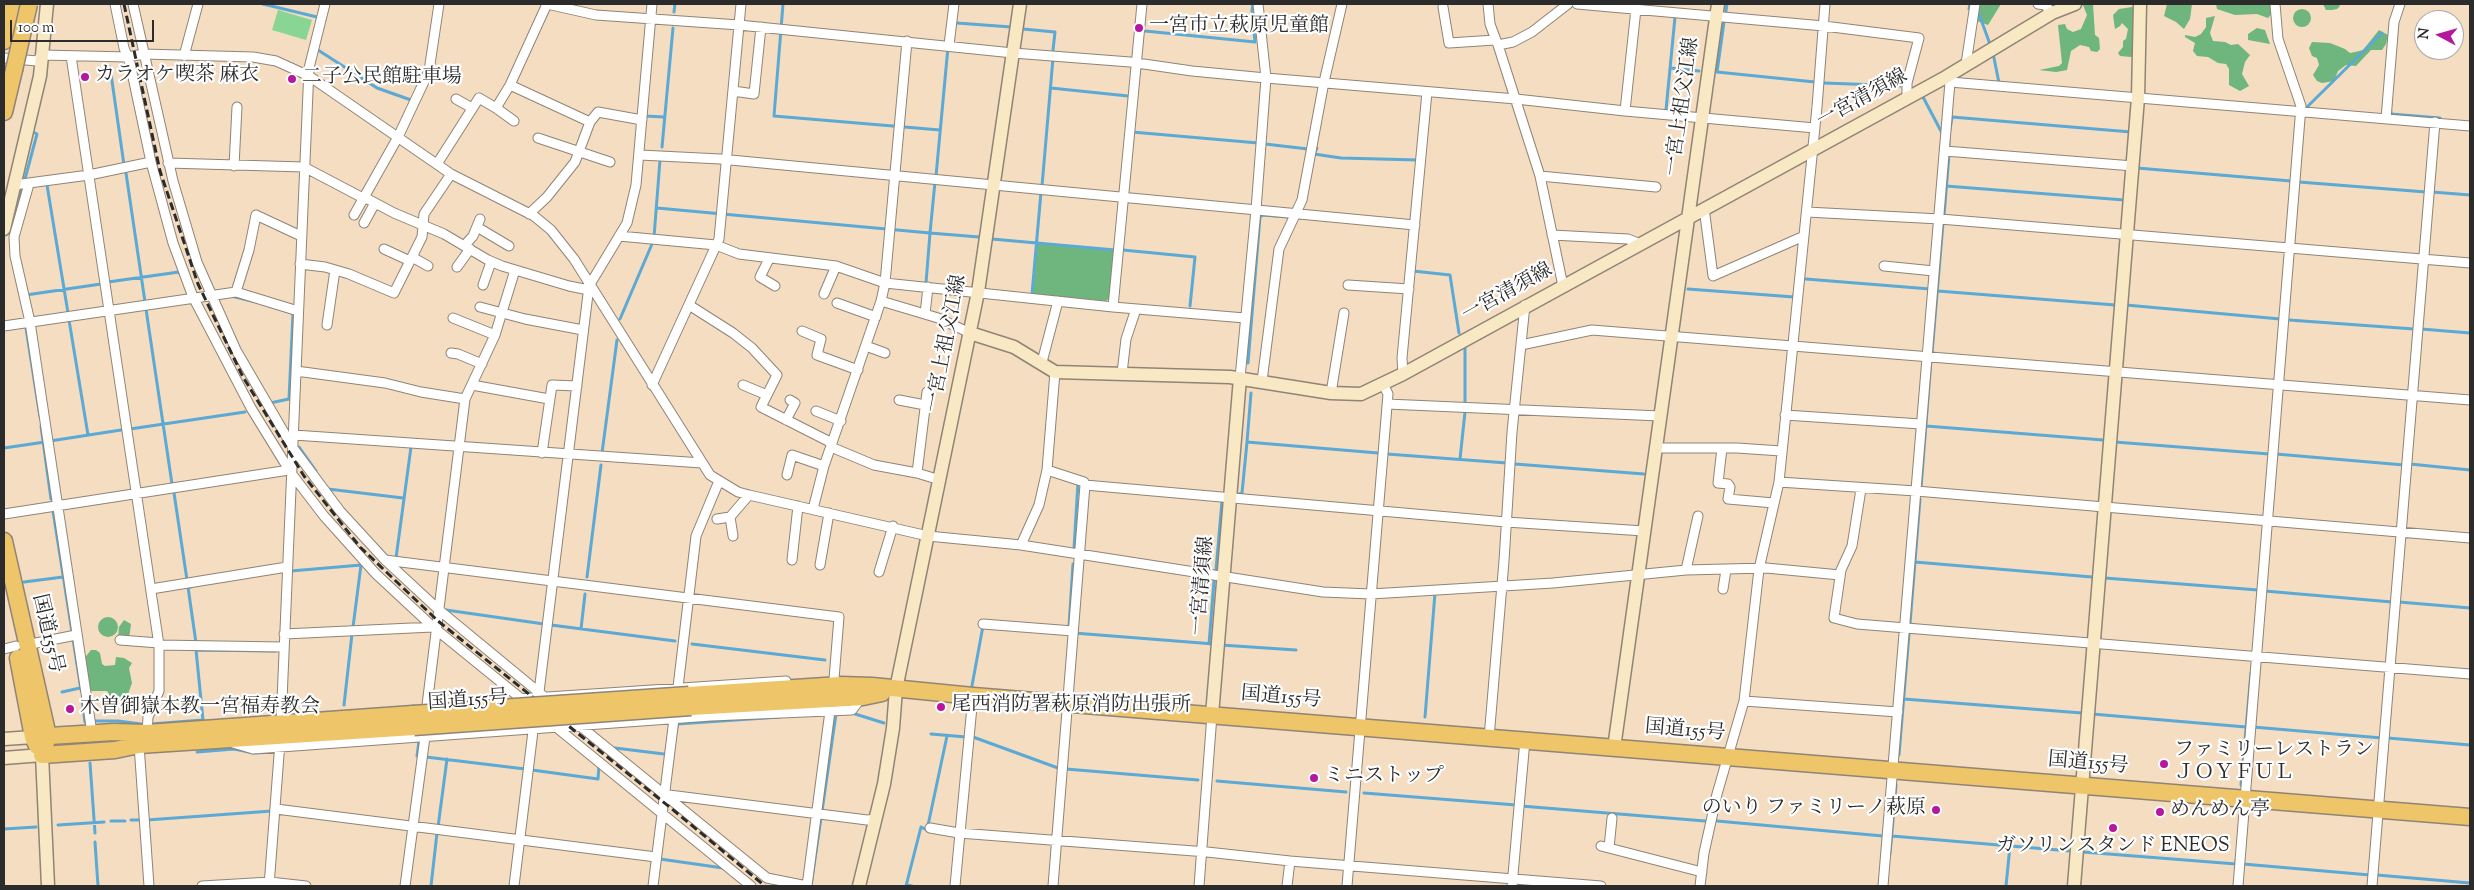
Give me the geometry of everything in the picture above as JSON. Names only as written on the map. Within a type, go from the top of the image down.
[{"type":"highway","points":[[4,41],[13,4]]},
{"type":"highway","points":[[4,112],[29,4]]},
{"type":"highway","name":"国道155号","points":[[4,541],[15,647]]},
{"type":"highway","name":"国道155号","points":[[4,587],[15,647],[41,736],[42,755],[115,750],[143,739]]},
{"type":"highway","name":"国道155号","points":[[41,736],[92,733],[143,739],[417,726],[686,696],[840,685],[2470,817]]},
{"type":"highway","name":"国道155号","points":[[686,696],[863,697],[896,689]]},
{"type":"main road","points":[[4,229],[10,189],[40,76],[48,4]]},
{"type":"main road","name":"一宮上祖父江線","points":[[859,886],[888,764],[896,689],[978,292],[1020,4]]},
{"type":"main road","name":"一宮清須線","points":[[1212,715],[1240,378],[1331,393],[1361,394],[1403,374],[1525,305],[1813,150],[1907,97],[1948,79],[1966,64],[2052,13],[2075,4]]},
{"type":"main road","points":[[2074,886],[2133,166],[2138,98],[2140,4]]},
{"type":"main road","name":"一宮上祖父江線","points":[[1614,748],[1717,10]]},
{"type":"main road","points":[[970,333],[1014,347],[1042,362],[1055,372],[1240,378]]},
{"type":"main road","points":[[4,739],[41,736]]},
{"type":"main road","points":[[4,758],[42,755],[48,886]]},
{"type":"street","points":[[115,4],[151,162],[173,243],[193,298],[236,382],[290,471],[361,558],[435,628],[751,886]]},
{"type":"street","points":[[132,4],[168,163],[197,262],[236,350],[293,448],[340,511],[385,560],[439,610],[664,794],[673,799],[767,878],[808,886],[830,711]]},
{"type":"street","points":[[184,56],[198,4]]},
{"type":"street","points":[[270,884],[281,731],[290,471],[294,435],[309,68],[325,4]]},
{"type":"street","points":[[354,215],[398,137],[429,71],[439,4]]},
{"type":"street","points":[[496,108],[510,85],[547,4],[596,15],[761,27],[1013,53],[1137,63],[1266,78],[1516,99],[1815,128]]},
{"type":"street","points":[[541,694],[552,582],[589,286],[627,223],[636,185],[652,4]]},
{"type":"street","points":[[652,385],[719,239],[741,4]]},
{"type":"street","points":[[949,45],[954,4]]},
{"type":"street","points":[[1113,307],[1142,4]]},
{"type":"street","points":[[1240,378],[1266,78],[1258,4]]},
{"type":"street","points":[[1262,381],[1279,249],[1302,200],[1324,82],[1342,4]]},
{"type":"street","points":[[1488,4],[1490,24],[1540,176],[1563,286]]},
{"type":"street","points":[[1443,7],[1449,44],[1496,43],[1513,42],[1532,32],[1568,4]]},
{"type":"street","points":[[1577,4],[1636,9],[1646,7],[1717,10],[1919,38],[1907,84],[1907,97]]},
{"type":"street","points":[[1700,886],[1717,794],[1744,701],[1759,570],[1779,482],[1813,150],[1825,4]]},
{"type":"street","points":[[1966,64],[1975,4]]},
{"type":"street","points":[[2038,4],[2045,5],[2052,13]]},
{"type":"street","points":[[2238,886],[2301,112],[2301,106],[2278,39],[2275,4]]},
{"type":"street","points":[[2386,119],[2394,22],[2400,4]]},
{"type":"street","points":[[1625,111],[1636,9]]},
{"type":"street","points":[[733,91],[754,94],[761,27]]},
{"type":"street","points":[[813,509],[824,466],[881,302],[907,41]]},
{"type":"street","points":[[4,58],[37,61],[42,55],[128,57],[143,54],[253,57],[276,61],[309,76],[451,174],[529,214],[550,230],[574,259],[589,286],[631,348],[652,385],[710,475],[749,495],[893,526],[928,536],[1021,545],[1323,592],[1371,594],[1502,586],[1686,570],[1759,570],[1840,575]]},
{"type":"street","points":[[71,56],[159,644],[160,691],[148,717],[143,739],[149,886]]},
{"type":"street","points":[[429,71],[448,77]]},
{"type":"street","points":[[1883,886],[1934,271],[1940,219],[1948,79],[2138,98],[2470,126]]},
{"type":"street","points":[[510,85],[590,122]]},
{"type":"street","points":[[1403,374],[1402,358],[1427,92]]},
{"type":"street","points":[[437,164],[479,98],[514,121]]},
{"type":"street","points":[[456,99],[472,108]]},
{"type":"street","points":[[234,166],[237,107]]},
{"type":"street","points":[[529,214],[563,178],[578,153],[590,122],[598,112],[642,120]]},
{"type":"street","points":[[2372,886],[2435,122]]},
{"type":"street","points":[[538,138],[578,153],[610,162]]},
{"type":"street","points":[[1945,151],[2133,166]]},
{"type":"street","points":[[640,155],[727,160],[1415,225]]},
{"type":"street","points":[[10,189],[151,162]]},
{"type":"street","points":[[168,163],[304,167],[364,198],[468,247],[491,262],[569,286],[584,289],[589,286]]},
{"type":"street","points":[[300,264],[335,270],[394,293],[422,237],[424,214],[451,174]]},
{"type":"street","points":[[1540,176],[1656,187]]},
{"type":"street","points":[[29,184],[14,237],[14,248],[30,322],[92,733]]},
{"type":"street","points":[[364,223],[375,203]]},
{"type":"street","points":[[1704,208],[1712,276],[1804,236]]},
{"type":"street","points":[[1807,212],[1940,219],[2470,263]]},
{"type":"street","points":[[236,292],[250,250],[256,215],[301,236]]},
{"type":"street","points":[[457,267],[478,223],[509,246]]},
{"type":"street","points":[[1552,235],[1628,239],[1638,243]]},
{"type":"street","points":[[619,236],[716,246],[739,254],[769,259],[836,266],[884,283],[1113,307],[1245,318]]},
{"type":"street","points":[[4,248],[14,248]]},
{"type":"street","points":[[384,249],[428,266]]},
{"type":"street","points":[[769,259],[760,277],[775,286]]},
{"type":"street","points":[[484,285],[491,262]]},
{"type":"street","points":[[824,294],[836,266]]},
{"type":"street","points":[[1884,266],[1934,271]]},
{"type":"street","points":[[327,325],[335,270]]},
{"type":"street","points":[[427,705],[435,628],[439,610],[465,399],[495,334],[515,270]]},
{"type":"street","points":[[1348,285],[1409,290]]},
{"type":"street","points":[[925,314],[928,287]]},
{"type":"street","points":[[4,326],[236,292],[298,311]]},
{"type":"street","points":[[1042,362],[1058,301]]},
{"type":"street","points":[[881,302],[925,314],[970,333]]},
{"type":"street","points":[[838,303],[876,318]]},
{"type":"street","points":[[689,305],[733,333],[767,362],[777,375],[761,408],[874,465],[917,473],[940,480]]},
{"type":"street","points":[[1489,738],[1514,411],[1525,305]]},
{"type":"street","points":[[480,307],[583,330]]},
{"type":"street","points":[[1122,373],[1126,340],[1136,309]]},
{"type":"street","points":[[1331,393],[1344,313]]},
{"type":"street","points":[[453,318],[495,334]]},
{"type":"street","points":[[1521,345],[1592,330],[2470,400]]},
{"type":"street","points":[[802,331],[821,339],[817,355],[858,370]]},
{"type":"street","points":[[866,346],[885,353]]},
{"type":"street","points":[[451,353],[482,364]]},
{"type":"street","points":[[296,371],[386,383],[421,392],[465,399]]},
{"type":"street","points":[[1021,545],[1039,505],[1047,470],[1055,372]]},
{"type":"street","points":[[542,453],[552,384],[577,386]]},
{"type":"street","points":[[743,384],[767,395]]},
{"type":"street","points":[[1347,886],[1388,394],[1383,384]]},
{"type":"street","points":[[472,385],[549,399]]},
{"type":"street","points":[[917,473],[926,392]]},
{"type":"street","points":[[786,420],[795,403],[790,400]]},
{"type":"street","points":[[899,400],[924,405]]},
{"type":"street","points":[[1387,404],[1660,416]]},
{"type":"street","points":[[816,412],[841,421]]},
{"type":"street","points":[[1786,415],[1921,424]]},
{"type":"street","points":[[294,435],[702,463]]},
{"type":"street","points":[[1656,448],[1722,448],[1781,451]]},
{"type":"street","points":[[1722,448],[1718,483],[1728,484],[1730,487],[1728,499],[1774,503]]},
{"type":"street","points":[[787,475],[792,456],[824,466]]},
{"type":"street","points":[[1047,470],[1084,482],[1085,485],[1506,522],[1644,532]]},
{"type":"street","points":[[4,514],[290,471]]},
{"type":"street","points":[[226,734],[252,749],[281,731],[427,705],[521,699],[541,694],[686,696],[689,598],[696,536],[719,481]]},
{"type":"street","points":[[1779,482],[1861,489],[1916,491],[2470,538]]},
{"type":"street","points":[[1053,886],[1085,485]]},
{"type":"street","points":[[1861,489],[1852,546],[1840,575],[1834,618],[1857,624],[2470,674]]},
{"type":"street","points":[[717,519],[730,517],[749,495]]},
{"type":"street","points":[[792,560],[798,506]]},
{"type":"street","points":[[820,564],[829,513]]},
{"type":"street","points":[[1686,570],[1698,516]]},
{"type":"street","points":[[730,517],[733,536]]},
{"type":"street","points":[[879,572],[893,526]]},
{"type":"street","points":[[385,560],[839,617],[834,679],[840,685]]},
{"type":"street","points":[[151,589],[287,567]]},
{"type":"street","points":[[1723,589],[1726,570]]},
{"type":"street","points":[[984,624],[1073,631]]},
{"type":"street","points":[[284,634],[435,628]]},
{"type":"street","points":[[15,647],[76,635]]},
{"type":"street","points":[[120,640],[159,644],[283,647]]},
{"type":"street","points":[[955,886],[973,696]]},
{"type":"street","points":[[281,731],[417,726],[503,731],[674,719],[852,710],[863,697]]},
{"type":"street","points":[[1744,701],[1898,712]]},
{"type":"street","points":[[514,886],[535,710]]},
{"type":"street","points":[[1200,886],[1212,715]]},
{"type":"street","points":[[653,886],[674,719]]},
{"type":"street","points":[[405,886],[412,826],[417,726]]},
{"type":"street","points":[[1512,883],[1525,740]]},
{"type":"street","points":[[664,794],[867,820],[876,819]]},
{"type":"street","points":[[276,809],[656,857]]},
{"type":"street","points":[[1612,818],[1605,847],[1702,872]]},
{"type":"street","points":[[930,828],[959,833],[1202,852],[1512,883],[1601,886]]},
{"type":"street","points":[[1288,886],[1290,861]]},
{"type":"street","points":[[202,886],[270,884],[306,886]]},
{"type":"green space","points":[[1978,4],[2001,4],[1988,25],[1977,21],[1975,17]]},
{"type":"green space","points":[[2093,4],[2095,35],[2099,38],[2100,49],[2097,52],[2091,51],[2089,47],[2080,45],[2071,51],[2067,70],[2056,72],[2039,70],[2059,66],[2062,63],[2058,25],[2065,24],[2067,29],[2073,32],[2081,29],[2087,15],[2083,5]]},
{"type":"green space","points":[[2167,4],[2192,4],[2190,19],[2184,29],[2176,22],[2164,16]]},
{"type":"green space","points":[[2216,4],[2270,4],[2273,12],[2268,18],[2257,14],[2235,15],[2217,9]]},
{"type":"green space","points":[[2323,4],[2339,4],[2340,6],[2337,9],[2326,10]]},
{"type":"green space","points":[[2132,7],[2137,10],[2134,54],[2131,57],[2120,56],[2118,53],[2123,47],[2123,41],[2126,39],[2128,29],[2122,23],[2115,29],[2113,15],[2119,9]]},
{"type":"green space","points":[[2302,9],[2308,12],[2311,18],[2308,24],[2302,27],[2296,24],[2293,18],[2296,12]]},
{"type":"green space","points":[[278,10],[312,20],[306,40],[272,30]]},
{"type":"green space","points":[[2215,16],[2210,33],[2213,41],[2225,42],[2231,45],[2238,44],[2250,55],[2245,62],[2242,74],[2249,86],[2240,91],[2229,85],[2229,69],[2226,64],[2218,63],[2208,57],[2197,56],[2193,51],[2195,43],[2185,37],[2185,35],[2195,37],[2201,34],[2206,27],[2206,18]]},
{"type":"green space","points":[[2257,28],[2265,30],[2270,44],[2248,40],[2248,34]]},
{"type":"green space","points":[[2379,30],[2388,35],[2382,50],[2371,50],[2356,66],[2346,65],[2338,71],[2334,81],[2322,83],[2317,81],[2313,75],[2319,65],[2317,58],[2312,56],[2309,48],[2312,42],[2330,43],[2350,53],[2363,50]]},
{"type":"green space","points":[[1037,244],[1115,251],[1111,297],[1106,301],[1033,294]]},
{"type":"green space","points":[[108,617],[115,620],[118,627],[115,634],[108,637],[101,634],[98,627],[101,620]]},
{"type":"green space","points":[[124,620],[131,624],[129,639],[118,638],[119,627]]},
{"type":"green space","points":[[91,650],[96,650],[100,653],[102,664],[105,666],[115,665],[116,657],[124,658],[132,663],[129,668],[132,683],[127,697],[111,699],[107,697],[109,694],[107,691],[88,691],[83,660]]},
{"type":"waterway","points":[[263,4],[317,17]]},
{"type":"waterway","points":[[674,12],[675,4]]},
{"type":"waterway","points":[[783,4],[774,116],[940,130]]},
{"type":"waterway","points":[[1145,31],[1255,42],[1253,4]]},
{"type":"waterway","points":[[1726,11],[1727,4]]},
{"type":"waterway","points":[[1970,4],[1969,9],[1979,14],[1991,47]]},
{"type":"waterway","points":[[1666,110],[1675,17],[1673,16]]},
{"type":"waterway","points":[[1724,22],[1717,72],[1815,82]]},
{"type":"waterway","points":[[957,23],[1011,27]]},
{"type":"waterway","points":[[662,147],[673,28]]},
{"type":"waterway","points":[[1023,29],[1055,32],[1053,50]]},
{"type":"waterway","points":[[2306,108],[2382,33]]},
{"type":"waterway","points":[[936,176],[948,47]]},
{"type":"waterway","points":[[318,50],[377,88],[411,100]]},
{"type":"waterway","points":[[1993,53],[1999,83]]},
{"type":"waterway","points":[[1042,186],[1053,58]]},
{"type":"waterway","points":[[110,67],[124,165]]},
{"type":"waterway","points":[[1670,68],[1699,71]]},
{"type":"waterway","points":[[1824,83],[1905,86]]},
{"type":"waterway","points":[[1051,88],[1128,96]]},
{"type":"waterway","points":[[1923,97],[1942,133]]},
{"type":"waterway","points":[[2391,112],[2391,114],[2440,118],[2439,120]]},
{"type":"waterway","points":[[645,116],[664,117]]},
{"type":"waterway","points":[[1950,130],[1952,117],[2131,132]]},
{"type":"waterway","points":[[25,179],[37,134],[31,131]]},
{"type":"waterway","points":[[1132,132],[1258,143]]},
{"type":"waterway","points":[[1949,137],[1949,148]]},
{"type":"waterway","points":[[1265,144],[1308,149]]},
{"type":"waterway","points":[[1317,148],[1314,154],[1341,158],[1418,160]]},
{"type":"waterway","points":[[1944,216],[1949,155]]},
{"type":"waterway","points":[[654,237],[660,160]]},
{"type":"waterway","points":[[2137,168],[2291,181]]},
{"type":"waterway","points":[[126,173],[145,302]]},
{"type":"waterway","points":[[935,182],[930,233],[979,237]]},
{"type":"waterway","points":[[2299,182],[2426,192]]},
{"type":"waterway","points":[[47,185],[68,313]]},
{"type":"waterway","points":[[1946,186],[2124,200]]},
{"type":"waterway","points":[[16,216],[22,190]]},
{"type":"waterway","points":[[1032,294],[1041,192]]},
{"type":"waterway","points":[[2432,192],[2470,195]]},
{"type":"waterway","points":[[657,208],[930,233],[926,283]]},
{"type":"waterway","points":[[1248,363],[1260,217],[1263,215],[1288,217]]},
{"type":"waterway","points":[[1932,353],[1943,223]]},
{"type":"waterway","points":[[992,239],[1115,250]]},
{"type":"waterway","points":[[620,319],[652,244]]},
{"type":"waterway","points":[[1123,250],[1195,257],[1190,306]]},
{"type":"waterway","points":[[1413,271],[1450,275],[1459,333]]},
{"type":"waterway","points":[[108,282],[179,272],[180,274]]},
{"type":"waterway","points":[[1806,279],[1930,289]]},
{"type":"waterway","points":[[26,295],[101,284]]},
{"type":"waterway","points":[[1688,289],[1794,297],[1794,294]]},
{"type":"waterway","points":[[1938,291],[2115,305]]},
{"type":"waterway","points":[[231,296],[252,301]]},
{"type":"waterway","points":[[2126,305],[2280,319]]},
{"type":"waterway","points":[[146,309],[172,484]]},
{"type":"waterway","points":[[270,403],[289,399],[292,313]]},
{"type":"waterway","points":[[69,320],[88,435]]},
{"type":"waterway","points":[[2289,320],[2414,329]]},
{"type":"waterway","points":[[26,328],[40,417]]},
{"type":"waterway","points":[[2421,329],[2470,333]]},
{"type":"waterway","points":[[602,453],[617,340]]},
{"type":"waterway","points":[[1465,348],[1465,404]]},
{"type":"waterway","points":[[1921,488],[1931,360]]},
{"type":"waterway","points":[[1251,393],[1247,442],[1378,453]]},
{"type":"waterway","points":[[130,429],[245,412]]},
{"type":"waterway","points":[[1460,459],[1465,412]]},
{"type":"waterway","points":[[41,426],[51,499]]},
{"type":"waterway","points":[[1926,426],[2103,440]]},
{"type":"waterway","points":[[50,441],[121,430]]},
{"type":"waterway","points":[[4,448],[45,442]]},
{"type":"waterway","points":[[1239,494],[1242,493],[1247,442]]},
{"type":"waterway","points":[[2115,442],[2269,454]]},
{"type":"waterway","points":[[299,447],[316,471]]},
{"type":"waterway","points":[[396,558],[411,447]]},
{"type":"waterway","points":[[1387,454],[1507,463]]},
{"type":"waterway","points":[[2276,454],[2404,465]]},
{"type":"waterway","points":[[1515,464],[1644,474]]},
{"type":"waterway","points":[[2410,464],[2470,470]]},
{"type":"waterway","points":[[587,577],[601,465]]},
{"type":"waterway","points":[[1074,548],[1078,482]]},
{"type":"waterway","points":[[326,487],[328,489],[403,498]]},
{"type":"waterway","points":[[174,493],[187,580]]},
{"type":"waterway","points":[[1910,624],[1920,499]]},
{"type":"waterway","points":[[1216,570],[1222,501]]},
{"type":"waterway","points":[[53,511],[72,632]]},
{"type":"waterway","points":[[1915,562],[2092,577]]},
{"type":"waterway","points":[[1069,626],[1073,564]]},
{"type":"waterway","points":[[291,571],[361,565],[353,627]]},
{"type":"waterway","points":[[24,582],[63,577]]},
{"type":"waterway","points":[[2105,578],[2258,590]]},
{"type":"waterway","points":[[1209,644],[1214,581]]},
{"type":"waterway","points":[[191,587],[188,587],[196,643]]},
{"type":"waterway","points":[[2265,591],[2392,602]]},
{"type":"waterway","points":[[1425,717],[1435,593]]},
{"type":"waterway","points":[[581,629],[585,594]]},
{"type":"waterway","points":[[2399,602],[2470,608]]},
{"type":"waterway","points":[[446,610],[544,624]]},
{"type":"waterway","points":[[551,625],[675,641]]},
{"type":"waterway","points":[[971,691],[983,626]]},
{"type":"waterway","points":[[1074,633],[1214,644]]},
{"type":"waterway","points":[[344,705],[352,634]]},
{"type":"waterway","points":[[1899,755],[1909,634]]},
{"type":"waterway","points":[[73,639],[81,690]]},
{"type":"waterway","points":[[692,644],[825,660]]},
{"type":"waterway","points":[[1221,645],[1296,650]]},
{"type":"waterway","points":[[151,724],[203,720],[196,650],[275,651]]},
{"type":"waterway","points":[[2241,785],[2251,673]]},
{"type":"waterway","points":[[62,692],[80,688]]},
{"type":"waterway","points":[[82,699],[85,722]]},
{"type":"waterway","points":[[1904,699],[2082,713]]},
{"type":"waterway","points":[[852,713],[884,723]]},
{"type":"waterway","points":[[822,811],[836,714]]},
{"type":"waterway","points":[[2092,714],[2246,727]]},
{"type":"waterway","points":[[677,727],[677,724],[780,717]]},
{"type":"waterway","points":[[94,721],[118,721],[141,724]]},
{"type":"waterway","points":[[2253,727],[2382,738]]},
{"type":"waterway","points":[[931,734],[966,737]]},
{"type":"waterway","points":[[906,886],[921,827],[927,830],[947,736]]},
{"type":"waterway","points":[[973,737],[1058,768]]},
{"type":"waterway","points":[[2388,738],[2470,745]]},
{"type":"waterway","points":[[416,741],[419,741],[417,756]]},
{"type":"waterway","points":[[615,748],[664,754]]},
{"type":"waterway","points":[[197,752],[234,749],[254,753],[275,752]]},
{"type":"waterway","points":[[426,757],[525,769]]},
{"type":"waterway","points":[[438,827],[447,759]]},
{"type":"waterway","points":[[90,763],[95,833]]},
{"type":"waterway","points":[[532,770],[598,779],[599,766]]},
{"type":"waterway","points":[[1066,769],[1198,780]]},
{"type":"waterway","points":[[1217,781],[1346,792]]},
{"type":"waterway","points":[[1890,854],[1896,785]]},
{"type":"waterway","points":[[1364,793],[1516,805]]},
{"type":"waterway","points":[[1521,806],[1705,821]]},
{"type":"waterway","points":[[147,820],[272,811]]},
{"type":"waterway","points":[[811,886],[821,818]]},
{"type":"waterway","points":[[131,820],[141,820]]},
{"type":"waterway","points":[[111,821],[125,821]]},
{"type":"waterway","points":[[1717,821],[1883,836]]},
{"type":"waterway","points":[[58,825],[104,822]]},
{"type":"waterway","points":[[4,829],[36,827]]},
{"type":"waterway","points":[[431,886],[437,833]]},
{"type":"waterway","points":[[1892,836],[2070,851]]},
{"type":"waterway","points":[[95,842],[98,886]]},
{"type":"waterway","points":[[2006,886],[2010,846]]},
{"type":"waterway","points":[[2083,852],[2236,864],[2236,860]]},
{"type":"waterway","points":[[660,859],[723,868]]},
{"type":"waterway","points":[[2243,864],[2370,875]]},
{"type":"waterway","points":[[2377,875],[2470,883]]},
{"type":"waterway","points":[[907,885],[912,886]]},
{"type":"railway","points":[[124,4],[160,171],[198,284],[243,377],[304,476],[360,547],[438,621],[765,886]]},
{"type":"place","name":"一宮市立萩原児童館","points":[[1139,28]]},
{"type":"place","name":"カラオケ喫茶 麻衣","points":[[85,77]]},
{"type":"place","name":"二子公民館駐車場","points":[[292,79]]},
{"type":"place","name":"尾西消防署萩原消防出張所","points":[[941,707]]},
{"type":"place","name":"木曽御嶽本教一宮福寿教会","points":[[70,709]]},
{"type":"place","name":"ファミリーレストラン ＪＯＹＦＵＬ","points":[[2164,764]]},
{"type":"place","name":"ミニストップ","points":[[1314,778]]},
{"type":"place","name":"のいり ファミリーノ萩原","points":[[1936,810]]},
{"type":"place","name":"めんめん亭","points":[[2160,812]]},
{"type":"place","name":"ガソリンスタンド ENEOS","points":[[2113,828]]}]
